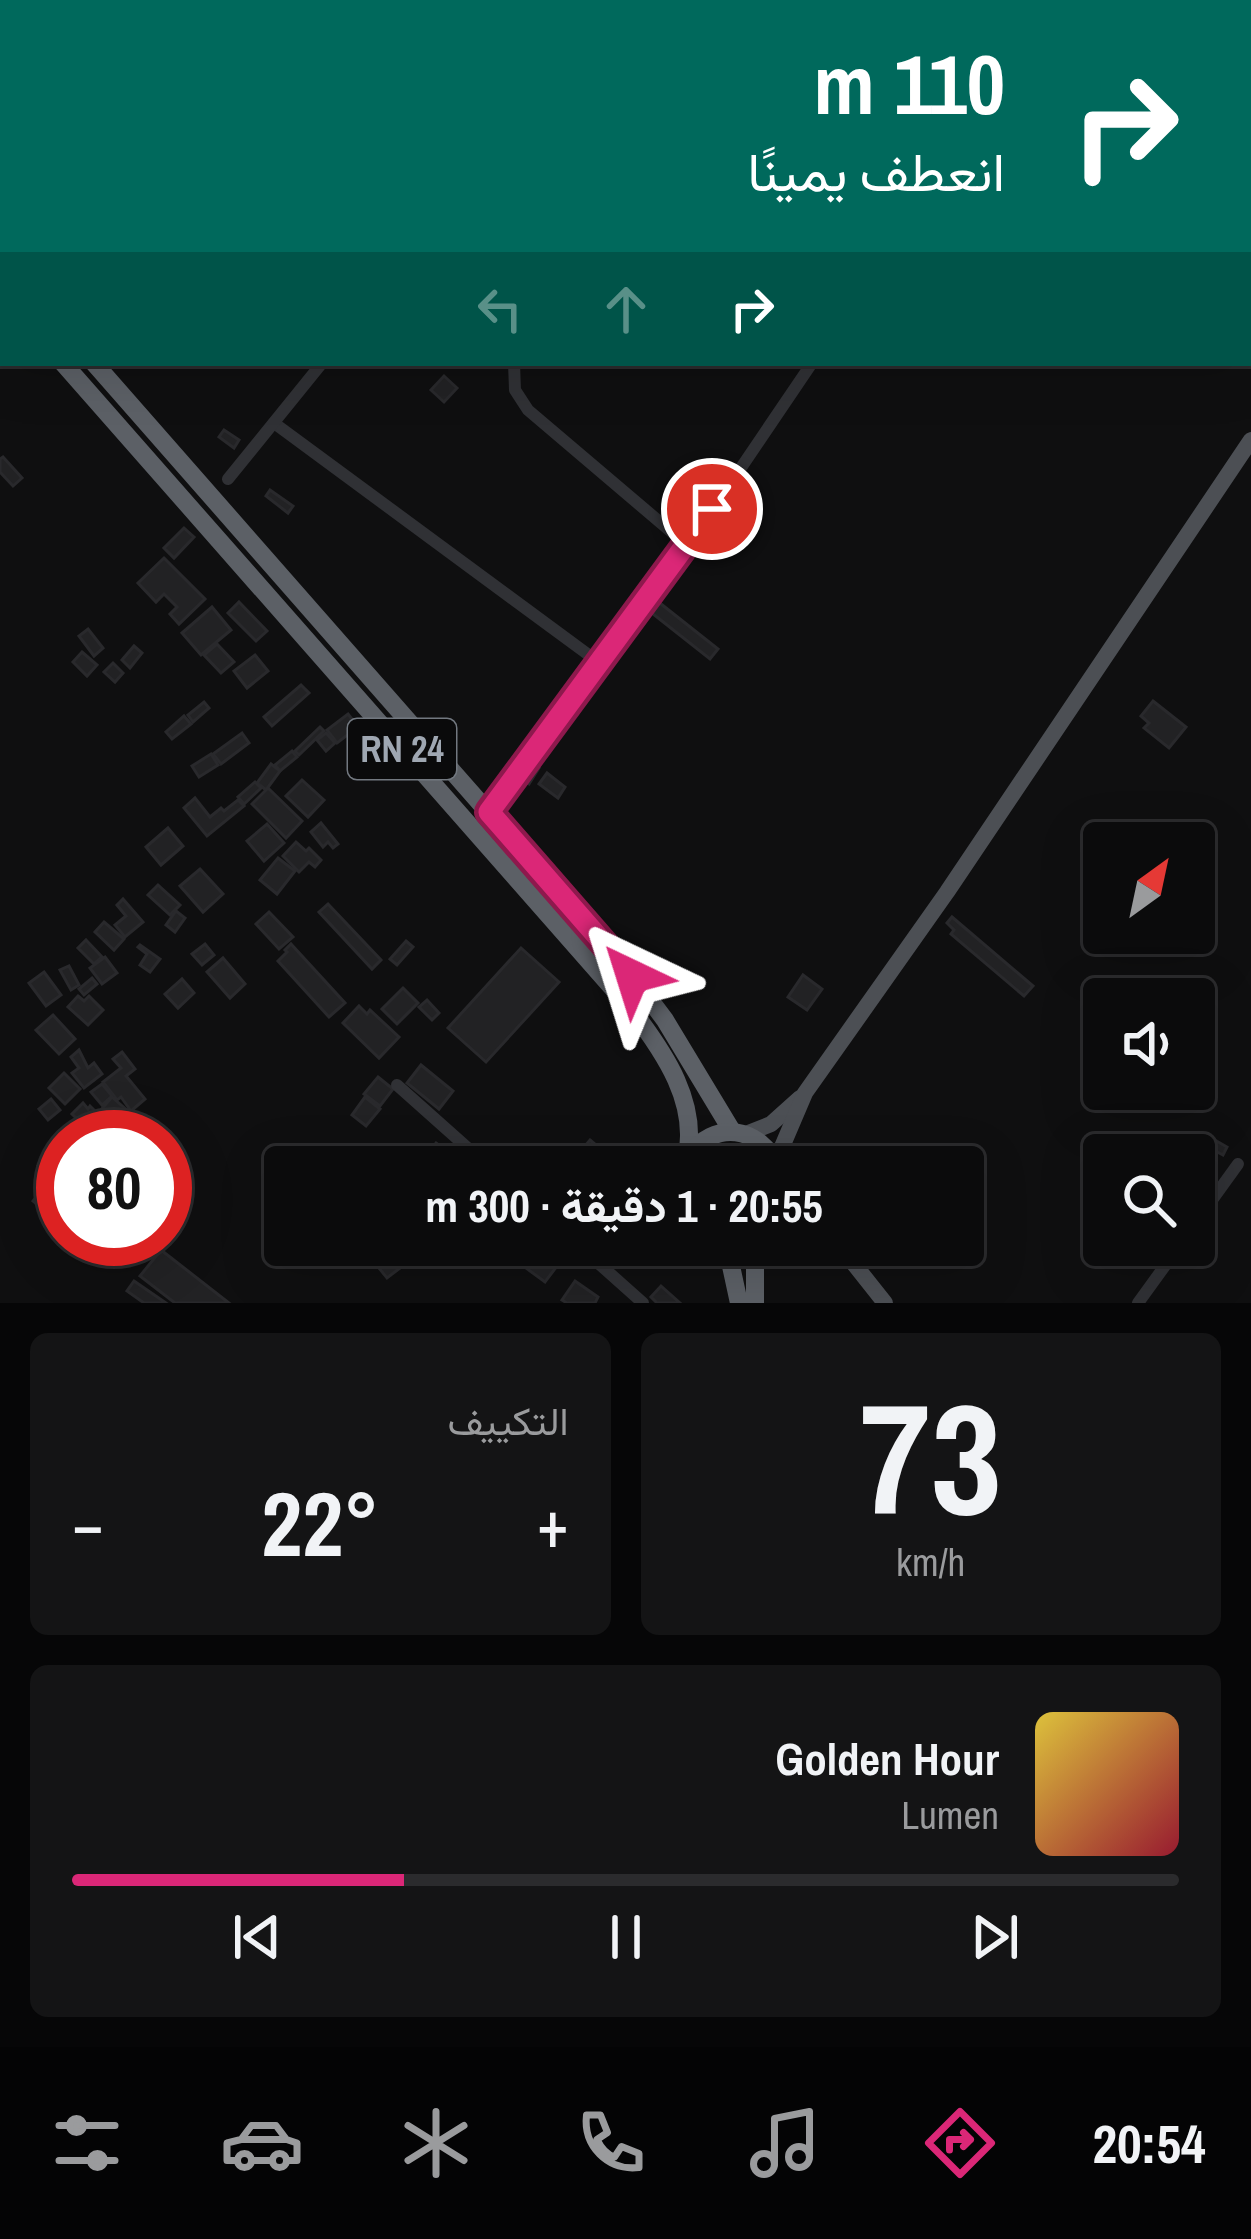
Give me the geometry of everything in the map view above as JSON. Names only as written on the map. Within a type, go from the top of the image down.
[{"type":"highway","name":"RN 24","points":[[66,366],[631,1009],[680,1088],[692,1136],[689,1146]]},
{"type":"highway","name":"RN 24","points":[[97,366],[632,976],[739,1133]]},
{"type":"highway","points":[[696,1146],[718,1133],[739,1133],[763,1146]]},
{"type":"highway","points":[[731,1266],[739,1303]]},
{"type":"highway","points":[[755,1303],[756,1266]]},
{"type":"main road","points":[[784,1146],[806,1094],[1251,440]]},
{"type":"main road","points":[[739,1133],[771,1124],[806,1094]]},
{"type":"main road","points":[[855,1266],[883,1302]]},
{"type":"street","points":[[228,479],[320,366]]},
{"type":"street","points":[[514,366],[515,390],[527,410],[688,546]]},
{"type":"street","points":[[489,812],[688,546],[810,366]]},
{"type":"street","points":[[274,422],[601,664]]},
{"type":"street","points":[[397,1085],[465,1146]]},
{"type":"street","points":[[1215,1196],[1238,1164]]},
{"type":"street","points":[[602,1266],[643,1303]]},
{"type":"street","points":[[1138,1303],[1165,1266]]},
{"type":"building","points":[[444,376],[457,388],[444,402],[431,390]]},
{"type":"building","points":[[224,430],[239,440],[234,448],[219,437]]},
{"type":"building","points":[[3,457],[22,478],[13,486],[0,472]]},
{"type":"building","points":[[270,490],[293,506],[288,513],[266,496]]},
{"type":"building","points":[[184,528],[194,537],[174,558],[164,548]]},
{"type":"building","points":[[164,558],[205,599],[179,624],[170,614],[177,607],[164,594],[156,602],[138,583]]},
{"type":"building","points":[[656,600],[718,649],[710,659],[648,610]]},
{"type":"building","points":[[239,602],[267,631],[256,641],[228,613]]},
{"type":"building","points":[[212,607],[231,630],[201,655],[182,633]]},
{"type":"building","points":[[88,629],[103,648],[94,656],[79,636]]},
{"type":"building","points":[[217,644],[234,662],[221,673],[204,655]]},
{"type":"building","points":[[134,646],[142,653],[130,668],[122,660]]},
{"type":"building","points":[[82,652],[97,665],[87,676],[73,662]]},
{"type":"building","points":[[255,655],[268,671],[247,688],[234,671]]},
{"type":"building","points":[[113,663],[123,673],[115,682],[104,672]]},
{"type":"building","points":[[301,685],[309,693],[272,726],[264,717]]},
{"type":"building","points":[[1153,701],[1186,727],[1169,748],[1144,728],[1149,723],[1141,716]]},
{"type":"building","points":[[204,702],[209,708],[193,722],[188,715]]},
{"type":"building","points":[[348,714],[358,727],[337,743],[327,730]]},
{"type":"building","points":[[184,716],[191,724],[172,739],[166,732]]},
{"type":"building","points":[[320,727],[324,731],[299,755],[295,751]]},
{"type":"building","points":[[242,733],[249,743],[221,764],[213,754]]},
{"type":"building","points":[[326,733],[335,743],[326,751],[317,740]]},
{"type":"building","points":[[292,751],[297,757],[280,771],[275,765]]},
{"type":"building","points":[[211,754],[218,765],[199,777],[192,766]]},
{"type":"building","points":[[529,762],[539,768],[529,784],[520,778]]},
{"type":"building","points":[[271,764],[280,771],[266,790],[257,783]]},
{"type":"building","points":[[547,773],[565,787],[558,798],[539,784]]},
{"type":"building","points":[[302,780],[324,800],[308,817],[286,796]]},
{"type":"building","points":[[255,782],[261,788],[244,804],[238,797]]},
{"type":"building","points":[[268,788],[302,821],[286,838],[252,804]]},
{"type":"building","points":[[195,798],[210,817],[238,800],[244,806],[207,836],[184,808]]},
{"type":"building","points":[[321,823],[338,844],[333,848],[328,842],[323,847],[311,832]]},
{"type":"building","points":[[267,824],[284,843],[264,861],[247,841]]},
{"type":"building","points":[[168,828],[183,846],[161,865],[146,847]]},
{"type":"building","points":[[296,842],[321,860],[315,867],[309,862],[299,872],[283,856]]},
{"type":"building","points":[[278,858],[295,871],[277,894],[260,880]]},
{"type":"building","points":[[200,869],[223,894],[203,912],[180,886]]},
{"type":"building","points":[[158,885],[180,905],[170,915],[148,895]]},
{"type":"building","points":[[123,899],[143,922],[125,937],[115,925],[126,916],[117,905]]},
{"type":"building","points":[[328,904],[381,960],[372,969],[319,912]]},
{"type":"building","points":[[176,911],[185,918],[175,932],[166,925]]},
{"type":"building","points":[[269,912],[293,937],[279,949],[256,924]]},
{"type":"building","points":[[952,917],[1033,986],[1024,996],[951,934],[954,930],[947,923]]},
{"type":"building","points":[[104,922],[124,939],[114,950],[95,932]]},
{"type":"building","points":[[86,940],[102,957],[94,964],[78,948]]},
{"type":"building","points":[[406,941],[413,947],[397,965],[390,959]]},
{"type":"building","points":[[205,944],[214,955],[202,965],[192,954]]},
{"type":"building","points":[[291,944],[345,1003],[329,1017],[278,961]]},
{"type":"building","points":[[140,945],[160,959],[150,972],[140,965],[147,954]]},
{"type":"building","points":[[521,948],[559,982],[486,1062],[448,1028]]},
{"type":"building","points":[[105,957],[117,973],[102,984],[90,968]]},
{"type":"building","points":[[223,958],[245,984],[230,998],[207,972]]},
{"type":"building","points":[[69,966],[79,985],[71,990],[60,970]]},
{"type":"building","points":[[44,972],[61,995],[46,1006],[29,983]]},
{"type":"building","points":[[803,975],[822,989],[807,1010],[788,997]]},
{"type":"building","points":[[92,978],[97,984],[84,995],[79,989]]},
{"type":"building","points":[[182,979],[194,993],[178,1008],[165,994]]},
{"type":"building","points":[[403,988],[418,1003],[397,1024],[382,1009]]},
{"type":"building","points":[[78,996],[84,1001],[89,996],[103,1010],[88,1025],[68,1007]]},
{"type":"building","points":[[427,1000],[439,1013],[432,1020],[419,1007]]},
{"type":"building","points":[[359,1006],[399,1037],[379,1058],[343,1023]]},
{"type":"building","points":[[53,1015],[75,1039],[59,1054],[36,1030]]},
{"type":"building","points":[[79,1050],[88,1068],[94,1063],[102,1074],[84,1088],[72,1073],[79,1068],[71,1057]]},
{"type":"building","points":[[122,1052],[135,1069],[126,1076],[145,1099],[132,1110],[103,1082],[121,1068],[113,1059]]},
{"type":"building","points":[[421,1065],[453,1091],[439,1109],[407,1083]]},
{"type":"building","points":[[64,1073],[80,1089],[65,1104],[49,1088]]},
{"type":"building","points":[[378,1077],[393,1089],[380,1106],[364,1094]]},
{"type":"building","points":[[102,1084],[112,1096],[102,1105],[91,1092]]},
{"type":"building","points":[[112,1097],[127,1110],[101,1110]]},
{"type":"building","points":[[365,1097],[380,1109],[366,1126],[352,1115]]},
{"type":"building","points":[[51,1099],[60,1110],[40,1110]]},
{"type":"building","points":[[1215,1140],[1227,1147],[1223,1155],[1215,1151]]},
{"type":"building","points":[[148,1266],[182,1266],[229,1303],[175,1303],[140,1276]]},
{"type":"building","points":[[377,1266],[398,1266],[400,1268],[387,1278]]},
{"type":"building","points":[[527,1266],[557,1266],[545,1282]]},
{"type":"building","points":[[134,1281],[166,1303],[144,1303],[127,1291]]},
{"type":"building","points":[[575,1281],[598,1297],[595,1303],[562,1300]]},
{"type":"building","points":[[661,1286],[680,1303],[657,1303],[651,1297]]},
{"type":"route","points":[[632,976],[489,812],[712,509]]}]
